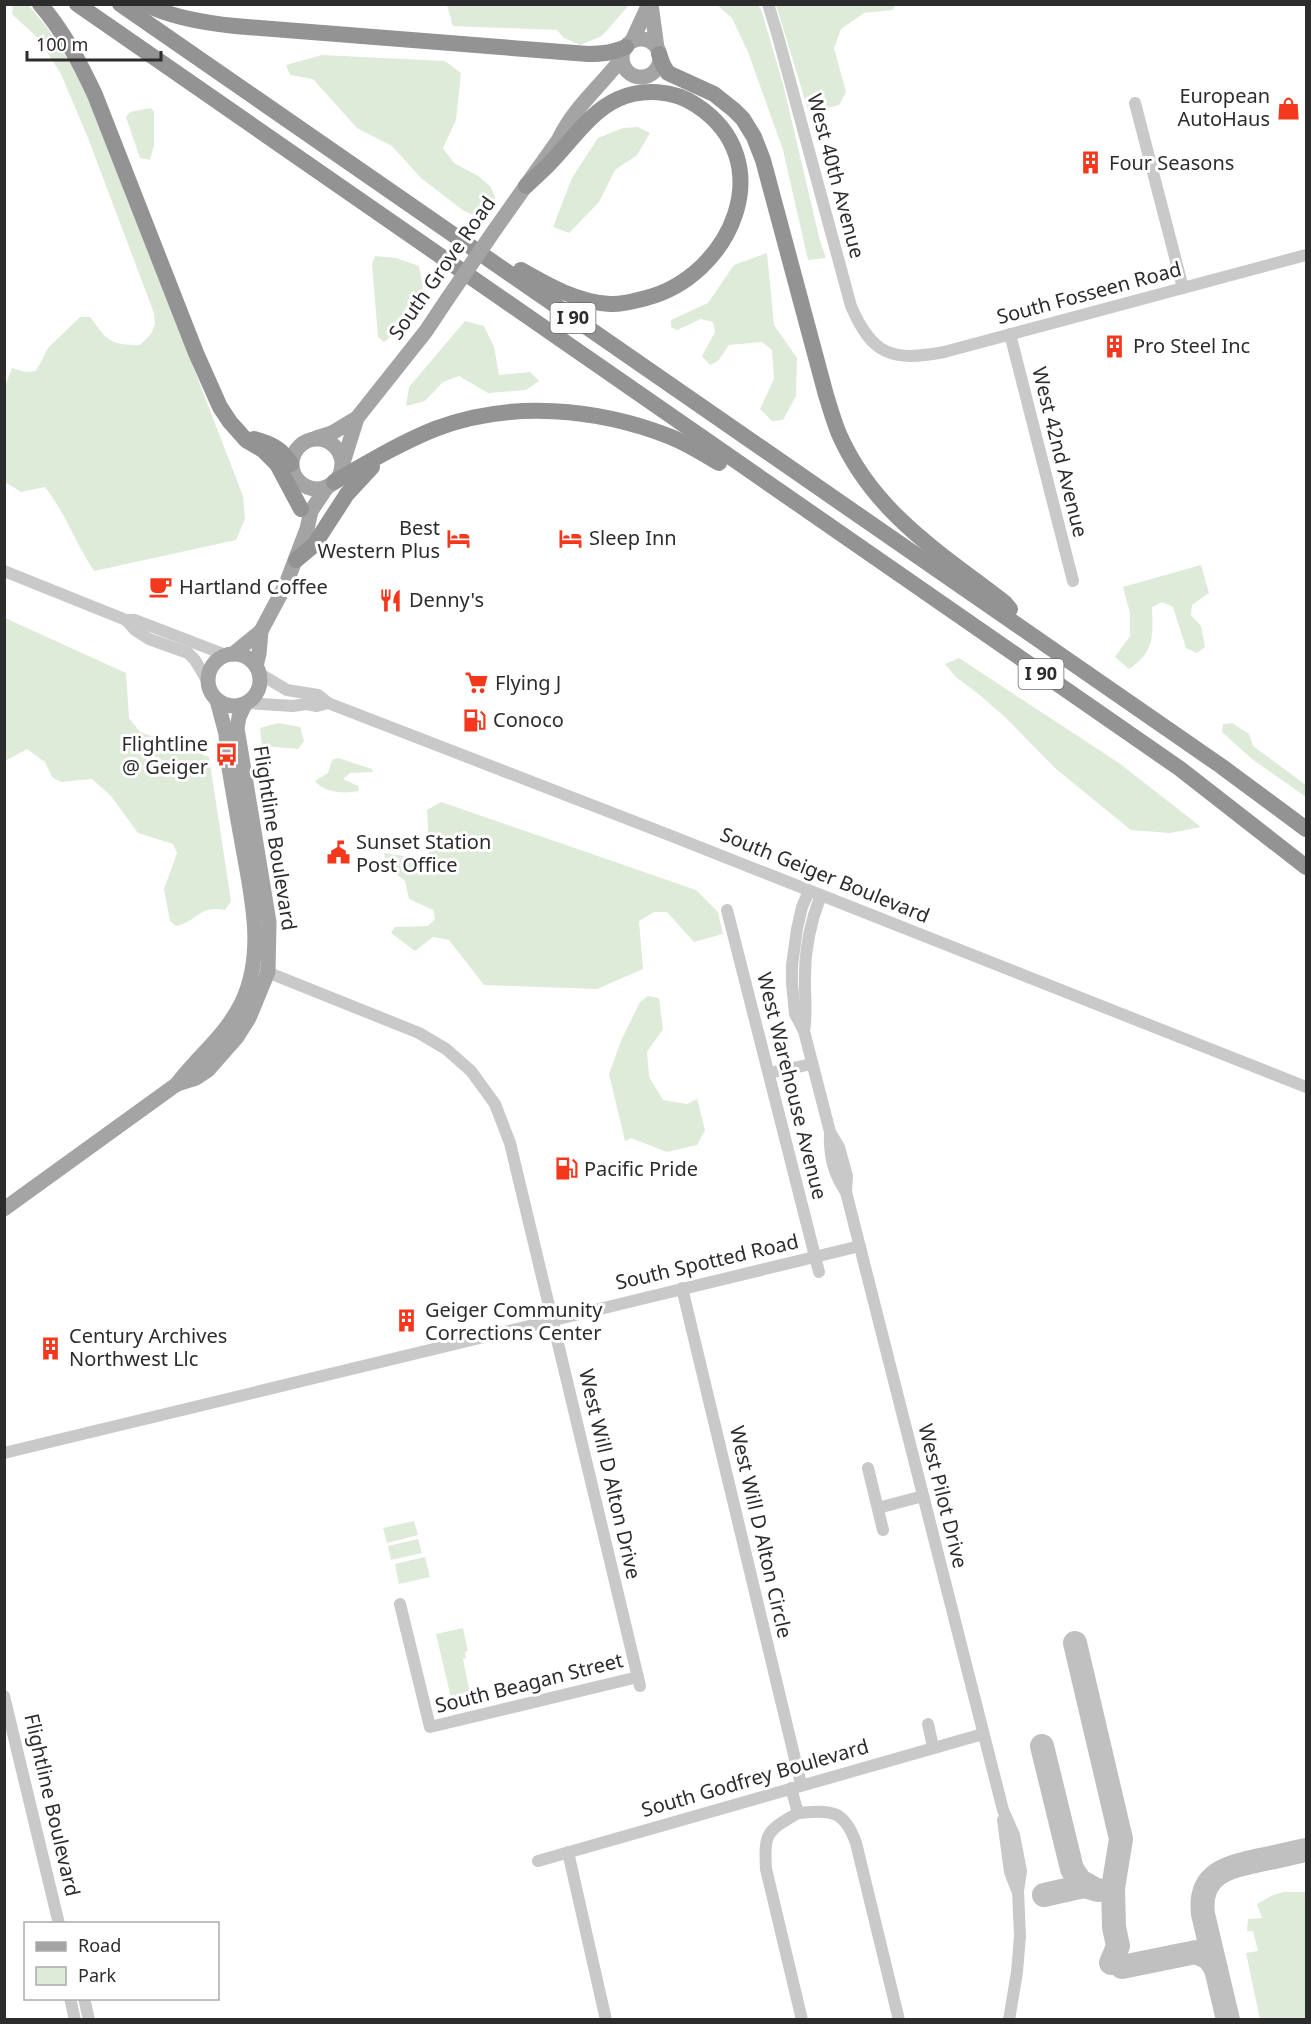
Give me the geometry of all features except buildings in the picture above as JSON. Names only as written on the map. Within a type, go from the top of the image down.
[{"type":"highway","points":[[40,4],[77,57],[95,95],[196,353],[220,406],[246,440],[263,450],[277,464],[301,509]]},
{"type":"highway","name":"I 90","points":[[77,4],[1179,768],[1306,867]]},
{"type":"highway","name":"I 90","points":[[120,4],[1027,631],[1221,766],[1306,829]]},
{"type":"highway","points":[[145,4],[208,23],[235,26],[588,54],[604,54],[627,49]]},
{"type":"highway","points":[[658,51],[669,73],[714,94],[725,102],[743,119],[754,137],[763,160],[826,395],[838,433],[854,463],[883,503],[899,520],[1005,603],[1027,631]]},
{"type":"highway","points":[[489,260],[513,266],[551,287],[587,300],[610,304],[630,303],[653,296],[671,290],[687,279],[712,255],[730,228],[737,212],[741,178],[734,145],[717,120],[690,100],[676,95],[645,92],[618,99],[605,107],[581,129],[550,164],[525,186]]},
{"type":"highway","points":[[335,478],[435,429],[483,416],[517,412],[582,413],[611,418],[672,437],[735,473],[771,487]]},
{"type":"highway","points":[[238,430],[277,447],[285,454],[294,472]]},
{"type":"highway","points":[[298,553],[314,545],[336,507],[358,480],[391,451]]},
{"type":"main road","name":"South Grove Road","points":[[559,139],[577,108],[612,71],[627,49],[650,4]]},
{"type":"main road","name":"South Grove Road","points":[[650,4],[658,51]]},
{"type":"main road","points":[[642,39],[648,40],[658,51],[660,60],[654,72],[643,77],[635,76],[626,69],[627,49],[642,39]]},
{"type":"main road","name":"South Grove Road","points":[[258,670],[261,631],[283,589],[308,529],[311,511],[335,478],[357,418],[426,331],[559,139],[612,85],[619,80],[635,76]]},
{"type":"main road","name":"South Grove Road","points":[[316,438],[332,433],[357,418]]},
{"type":"main road","points":[[316,438],[332,443],[338,450],[335,478],[319,489],[303,485],[294,472],[296,449],[308,440],[316,438]]},
{"type":"main road","name":"South Grove Road","points":[[294,472],[301,509],[298,553]]},
{"type":"main road","name":"South Grove Road","points":[[230,655],[261,631]]},
{"type":"main road","points":[[230,655],[242,655],[250,659],[258,670],[260,683],[258,691],[246,704],[232,706],[217,700],[212,694],[208,682],[211,668],[217,660],[230,655]]},
{"type":"main road","name":"Flightline Boulevard","points":[[4,1209],[177,1084],[229,1024],[242,1002],[253,966],[255,927],[226,735],[217,700]]},
{"type":"main road","name":"Flightline Boulevard","points":[[177,1084],[196,1078],[208,1070],[237,1037],[249,1018],[268,972],[269,921],[237,728],[239,717],[246,704]]},
{"type":"street","name":"West 40th Avenue","points":[[768,4],[849,299],[864,332],[881,349]]},
{"type":"street","points":[[1135,103],[1183,288]]},
{"type":"street","name":"South Fosseen Road","points":[[881,349],[899,355],[931,355],[1306,255]]},
{"type":"street","name":"West 42nd Avenue","points":[[1010,334],[1073,581]]},
{"type":"street","points":[[4,571],[126,620],[135,620],[230,655]]},
{"type":"street","points":[[126,620],[135,630],[149,639],[188,653],[208,682]]},
{"type":"street","name":"South Geiger Boulevard","points":[[258,670],[287,690],[318,695],[328,703],[468,756],[1306,1087]]},
{"type":"street","name":"South Geiger Boulevard","points":[[246,704],[317,706],[328,703]]},
{"type":"street","name":"West Pilot Drive","points":[[815,893],[802,907],[797,929],[792,965],[795,1014],[804,1031],[830,1132],[839,1148],[847,1176],[846,1192],[1002,1810],[1014,1835],[1021,1871],[1018,1891],[1020,1936],[1009,2019]]},
{"type":"street","name":"West Warehouse Avenue","points":[[727,910],[819,1272]]},
{"type":"street","name":"West Will D Alton Drive","points":[[253,966],[419,1033],[446,1049],[471,1071],[495,1104],[510,1143],[639,1681]]},
{"type":"street","points":[[769,1073],[812,1064]]},
{"type":"street","name":"South Spotted Road","points":[[4,1453],[860,1246]]},
{"type":"street","name":"West Will D Alton Circle","points":[[682,1288],[796,1786],[798,1813]]},
{"type":"street","points":[[868,1468],[883,1530]]},
{"type":"street","points":[[878,1508],[923,1496]]},
{"type":"street","name":"South Beagan Street","points":[[400,1604],[430,1727],[639,1681]]},
{"type":"street","name":"Flightline Boulevard","points":[[4,1696],[59,1922]]},
{"type":"street","points":[[928,1724],[933,1747]]},
{"type":"street","name":"South Godfrey Boulevard","points":[[538,1861],[983,1734]]},
{"type":"street","points":[[802,2019],[766,1869],[765,1846],[772,1828],[798,1813],[817,1812],[837,1814],[850,1826],[899,2019]]},
{"type":"street","points":[[568,1852],[606,2019]]},
{"type":"street","points":[[70,2000],[75,2019]]},
{"type":"street","points":[[84,2000],[89,2019]]},
{"type":"green space","points":[[27,4],[56,41],[94,110],[243,496],[245,519],[236,540],[94,571],[59,507],[45,487],[21,492],[5,482],[5,386],[12,368],[26,372],[36,371],[48,348],[80,317],[90,317],[110,340],[130,345],[140,345],[151,334],[155,324],[154,313],[88,138],[61,74],[39,39],[12,14],[13,5]]},
{"type":"green space","points":[[447,4],[629,5],[602,36],[580,45],[564,38],[557,30],[453,26]]},
{"type":"green space","points":[[776,4],[895,5],[893,10],[864,13],[841,29],[834,48],[846,92],[839,105],[809,113]]},
{"type":"green space","points":[[717,5],[758,5],[762,12],[783,84],[826,258],[808,260],[783,150],[748,52],[732,18]]},
{"type":"green space","points":[[322,55],[445,61],[461,73],[456,120],[443,148],[454,163],[478,176],[490,186],[495,197],[488,221],[464,211],[421,178],[392,146],[357,128],[313,79],[290,75],[286,65]]},
{"type":"green space","points":[[151,108],[154,112],[154,145],[150,160],[140,158],[126,117],[130,112]]},
{"type":"green space","points":[[638,127],[650,133],[637,155],[615,170],[599,202],[569,233],[553,227],[572,178],[598,138],[623,128]]},
{"type":"green space","points":[[767,253],[774,325],[797,358],[796,396],[783,420],[772,421],[760,409],[774,379],[772,350],[762,342],[729,345],[718,361],[710,365],[702,356],[715,332],[713,322],[701,319],[677,330],[671,327],[671,320],[708,303],[734,265]]},
{"type":"green space","points":[[375,256],[396,258],[419,266],[423,288],[419,314],[384,342],[378,337],[372,264]]},
{"type":"green space","points":[[465,321],[484,326],[494,347],[499,375],[530,372],[539,381],[526,390],[488,393],[459,376],[443,382],[425,401],[406,406],[409,387]]},
{"type":"green space","points":[[1201,565],[1209,593],[1192,605],[1191,615],[1201,626],[1205,647],[1197,653],[1186,648],[1173,607],[1162,602],[1152,607],[1152,634],[1148,649],[1144,656],[1129,669],[1115,657],[1130,636],[1130,613],[1123,587]]},
{"type":"green space","points":[[5,618],[126,673],[129,718],[140,732],[209,757],[231,901],[225,910],[209,910],[176,926],[170,921],[164,889],[177,853],[173,844],[138,833],[111,796],[92,779],[61,782],[52,777],[45,762],[27,749],[5,761]]},
{"type":"green space","points":[[959,658],[1119,763],[1201,827],[1170,833],[1131,830],[1056,769],[1007,719],[956,677],[945,664]]},
{"type":"green space","points":[[278,723],[300,727],[304,741],[298,749],[262,746],[260,728]]},
{"type":"green space","points":[[1232,723],[1249,734],[1253,746],[1306,785],[1306,797],[1252,759],[1222,732],[1223,724]]},
{"type":"green space","points":[[338,758],[372,769],[373,772],[350,773],[343,779],[358,786],[359,791],[335,792],[315,781],[328,773],[332,760]]},
{"type":"green space","points":[[441,802],[696,890],[718,912],[723,934],[694,942],[667,912],[654,912],[639,921],[643,969],[597,989],[484,985],[449,940],[433,937],[415,951],[391,933],[395,927],[428,926],[435,919],[433,910],[409,899],[405,881],[386,866],[384,853],[405,856],[425,871],[430,867],[427,810]]},
{"type":"green space","points":[[648,996],[659,998],[663,1029],[647,1052],[649,1077],[663,1100],[687,1104],[697,1099],[705,1130],[697,1145],[667,1152],[631,1138],[625,1141],[609,1074],[621,1041],[640,1002]]},
{"type":"green space","points":[[414,1521],[418,1535],[387,1543],[383,1528]]},
{"type":"green space","points":[[418,1539],[422,1553],[391,1560],[388,1546]]},
{"type":"green space","points":[[425,1557],[430,1577],[399,1584],[395,1564]]},
{"type":"green space","points":[[463,1628],[468,1651],[465,1652],[466,1658],[463,1659],[470,1693],[451,1698],[436,1634]]},
{"type":"green space","points":[[1284,1892],[1306,1892],[1306,2019],[1260,2019],[1246,1953],[1258,1951],[1253,1931],[1247,1931],[1248,1919],[1262,1918],[1257,1904]]},
{"type":"taxiway","points":[[1075,1643],[1121,1839],[1113,1888],[1114,1927],[1118,1946],[1111,1963]]},
{"type":"taxiway","points":[[1042,1746],[1072,1869],[1080,1881],[1091,1887]]},
{"type":"taxiway","points":[[1228,2020],[1203,1914],[1205,1889],[1210,1881],[1227,1869],[1306,1850]]},
{"type":"taxiway","points":[[1044,1895],[1084,1886],[1098,1890]]},
{"type":"taxiway","points":[[1122,1967],[1196,1952],[1209,1958],[1216,1969]]},
{"type":"place","name":"European AutoHaus","points":[[1288,108]]},
{"type":"place","name":"Four Seasons","points":[[1091,163]]},
{"type":"place","name":"Pro Steel Inc","points":[[1115,346]]},
{"type":"place","name":"Sleep Inn","points":[[571,538]]},
{"type":"place","name":"Best Western Plus","points":[[458,539]]},
{"type":"place","name":"Hartland Coffee","points":[[161,587]]},
{"type":"place","name":"Denny's","points":[[391,600]]},
{"type":"place","name":"Flying J","points":[[477,683]]},
{"type":"place","name":"Conoco","points":[[475,720]]},
{"type":"place","name":"Flightline @ Geiger","points":[[226,755]]},
{"type":"place","name":"Sunset Station Post Office","points":[[338,853]]},
{"type":"place","name":"Pacific Pride","points":[[566,1169]]},
{"type":"place","name":"Geiger Community Corrections Center","points":[[407,1321]]},
{"type":"place","name":"Century Archives Northwest Llc","points":[[51,1348]]}]
